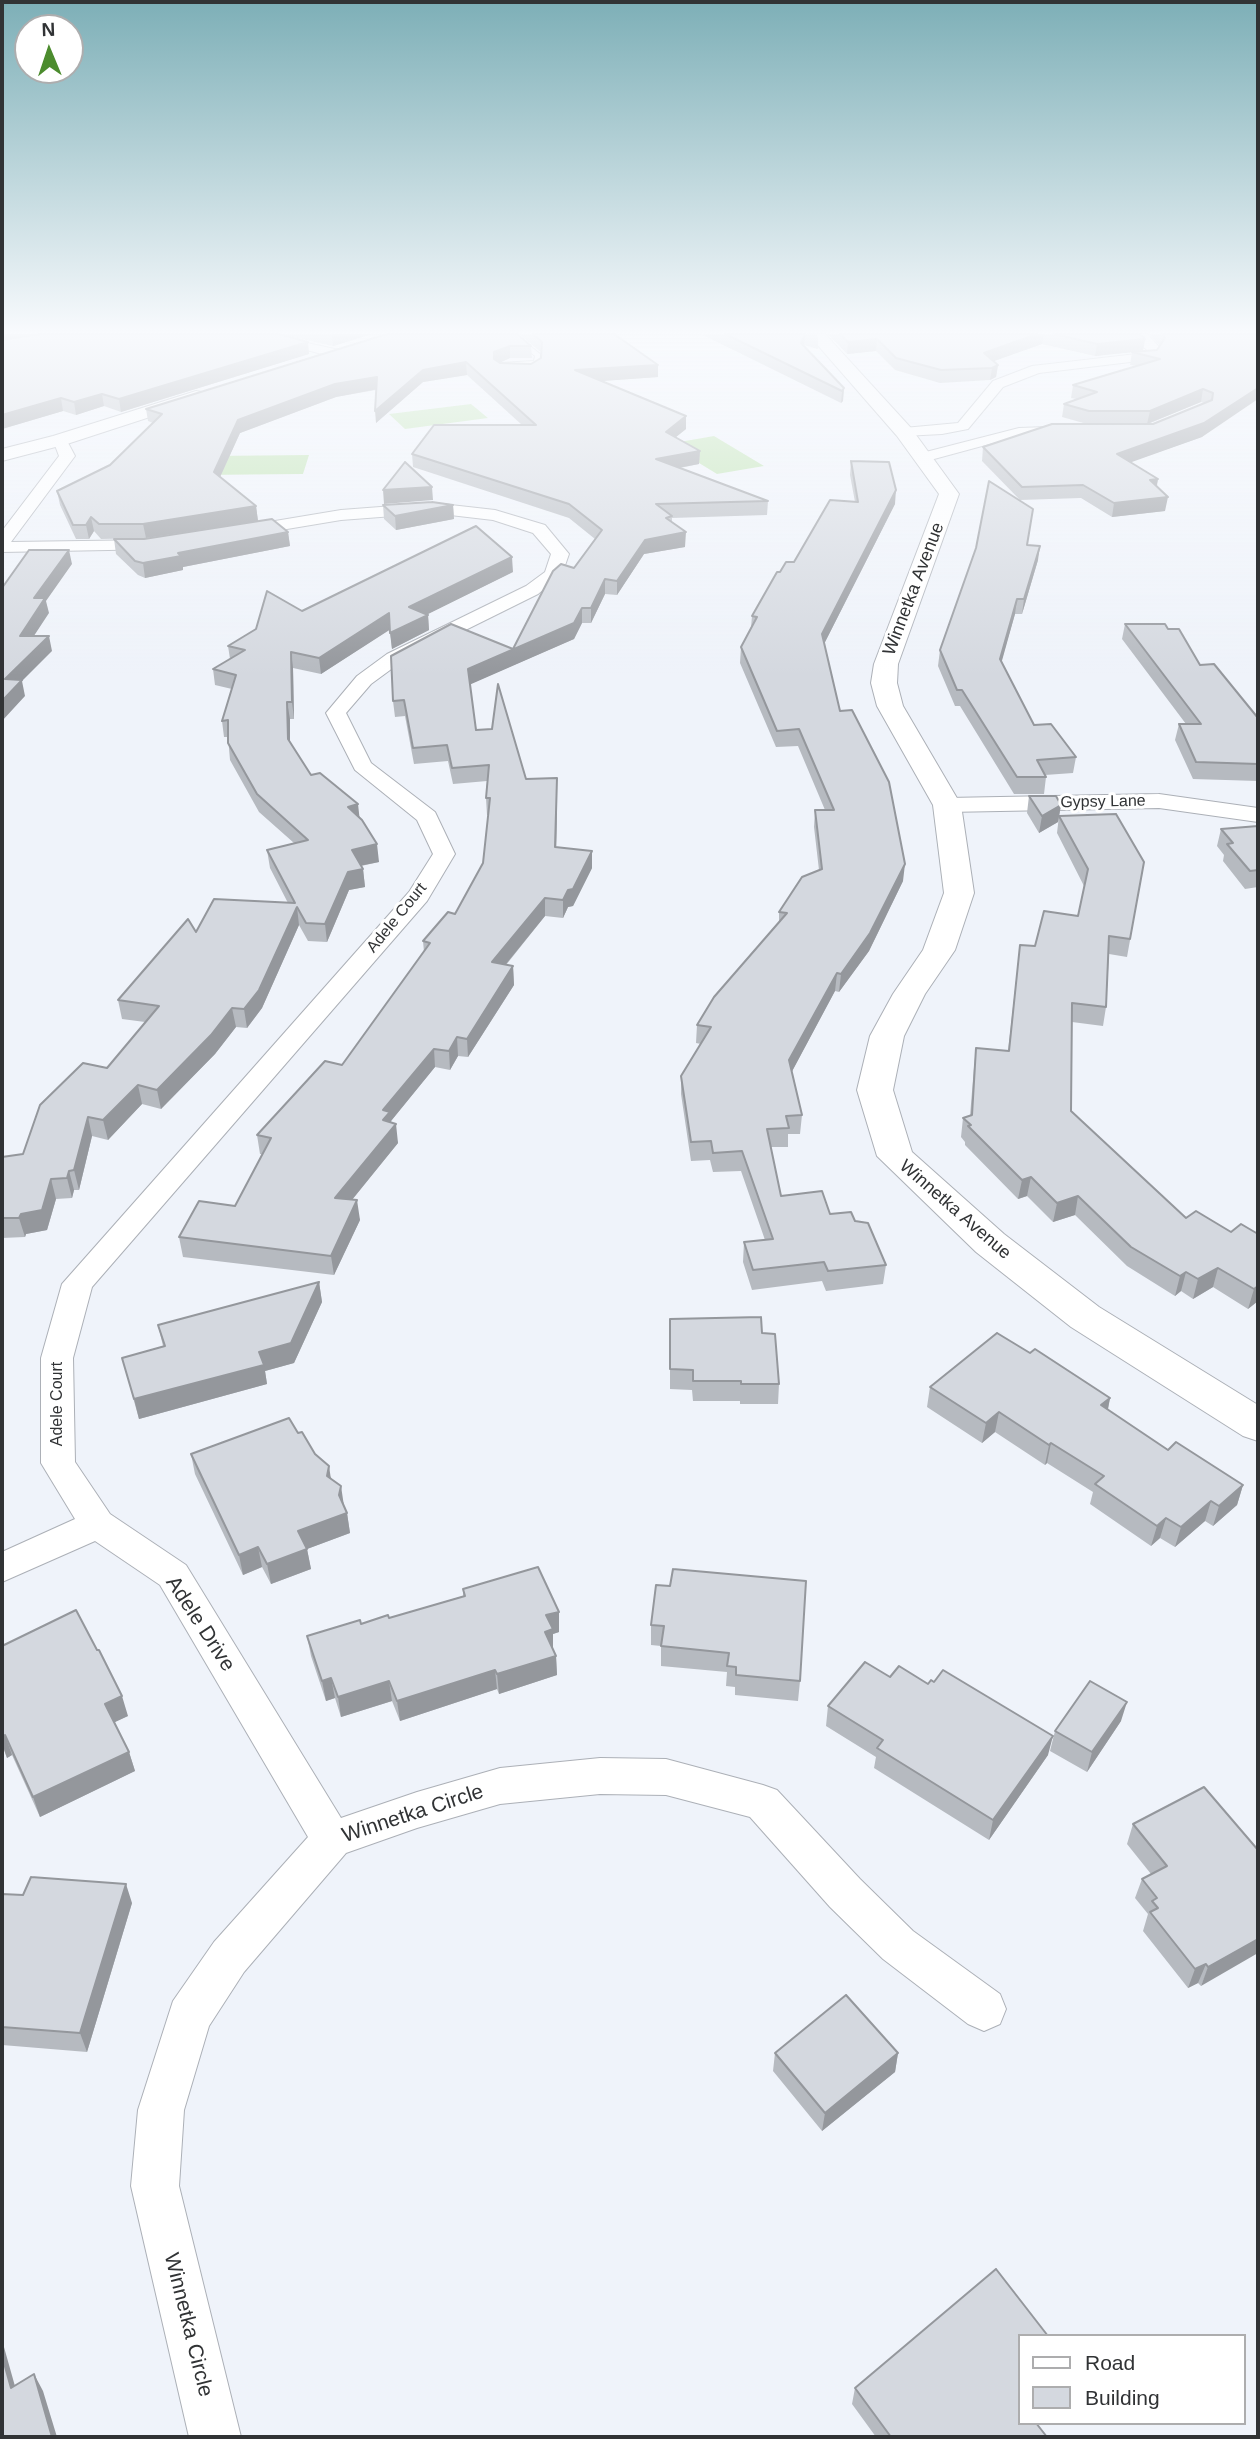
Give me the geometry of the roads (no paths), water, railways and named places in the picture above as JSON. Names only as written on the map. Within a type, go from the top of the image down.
[{"type":"main road","points":[[2,455],[30,448]]},
{"type":"main road","name":"Winnetka Avenue","points":[[923,448],[931,455],[949,494],[889,653],[884,683],[890,706],[947,805],[959,893],[939,950],[909,994],[887,1036],[875,1090],[895,1156],[990,1243],[1085,1317],[1258,1425]]},
{"type":"street","points":[[2,542],[67,456],[63,448]]},
{"type":"street","points":[[931,455],[972,452],[977,448]]},
{"type":"street","name":"Adele Court","points":[[97,1524],[58,1463],[57,1358],[77,1284],[419,896],[444,855],[427,817],[362,766],[337,713],[364,680],[394,658],[532,590],[553,573],[560,554],[539,529],[495,514],[433,508],[341,515],[211,537]]},
{"type":"street","points":[[2,547],[146,546],[172,542]]},
{"type":"street","name":"Gypsy Lane","points":[[947,805],[1159,801],[1258,815]]},
{"type":"street","points":[[2,1568],[97,1524]]},
{"type":"street","name":"Adele Drive","points":[[97,1524],[173,1575],[332,1840]]},
{"type":"street","name":"Winnetka Circle","points":[[215,2437],[155,2186],[161,2110],[190,2017],[229,1957],[332,1840],[417,1810],[500,1786],[600,1776],[666,1777],[763,1802],[845,1893],[898,1945],[984,2009]]}]
